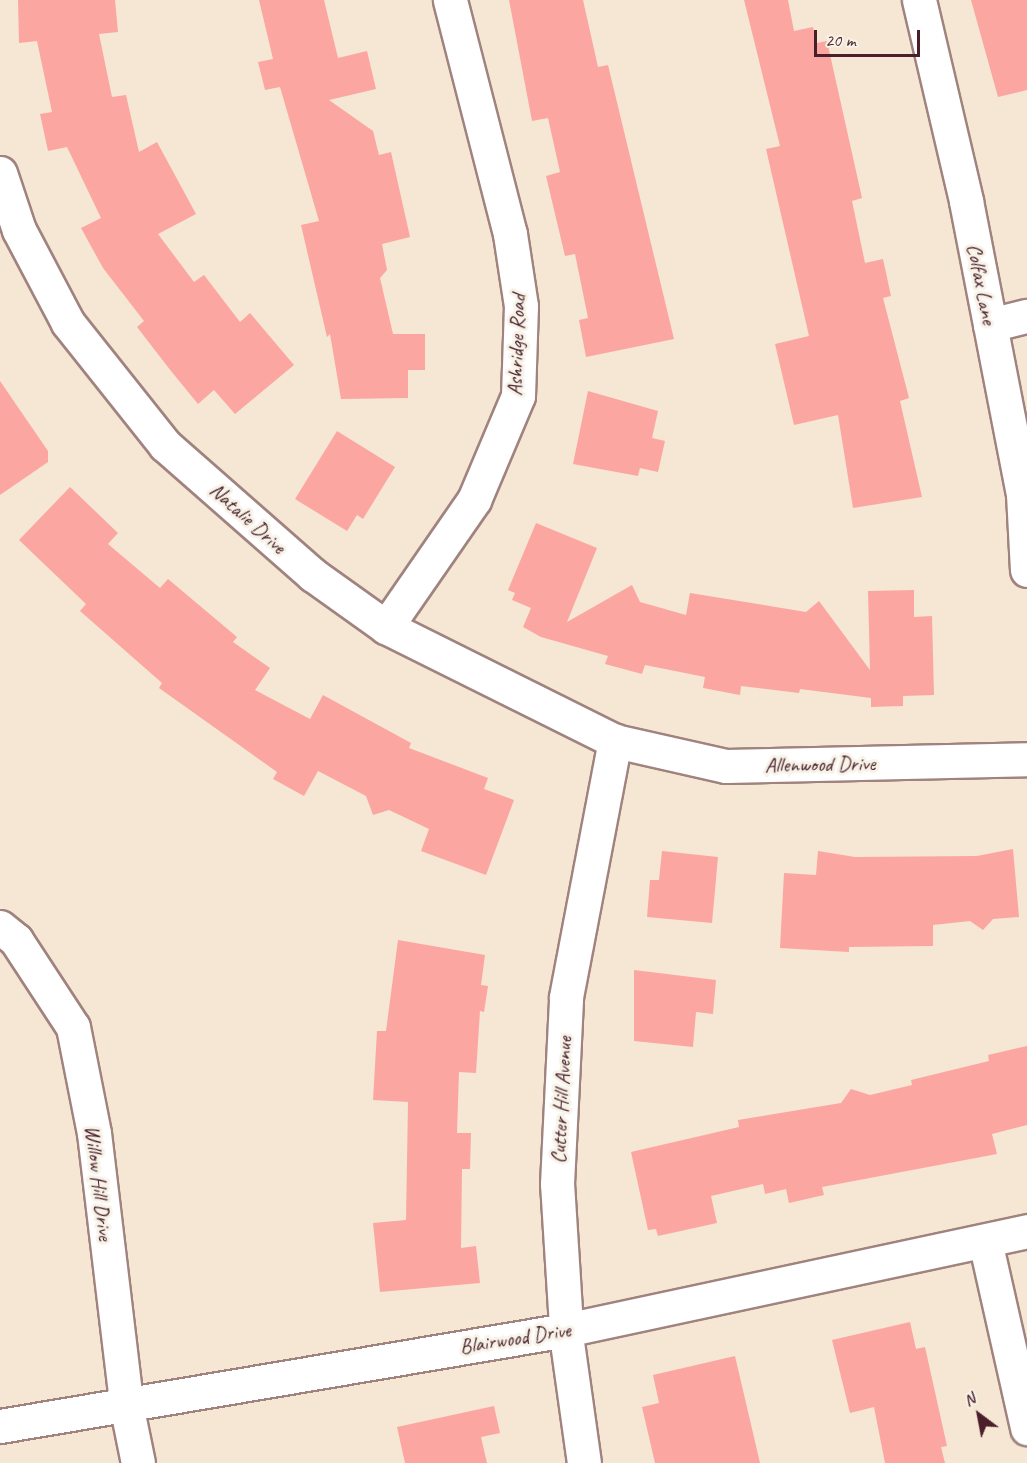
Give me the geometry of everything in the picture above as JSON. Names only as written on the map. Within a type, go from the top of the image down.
[{"type":"street","name":"Ashridge Road","points":[[386,627],[474,500],[518,396],[521,306],[510,234],[450,0]]},
{"type":"street","name":"Colfax Lane","points":[[919,0],[990,325],[1023,494],[1027,570]]},
{"type":"street","name":"Natalie Drive","points":[[0,173],[19,230],[68,323],[165,445],[312,575],[386,627],[615,741]]},
{"type":"street","points":[[990,325],[1027,316]]},
{"type":"street","name":"Allenwood Drive","points":[[615,741],[726,766],[1027,759]]},
{"type":"street","name":"Cutter Hill Avenue","points":[[585,1463],[566,1330],[557,1184],[566,997],[615,741]]},
{"type":"street","name":"Willow Hill Drive","points":[[0,927],[16,940],[73,1027],[94,1133],[127,1409],[138,1463]]},
{"type":"street","name":"Blairwood Drive","points":[[0,1426],[127,1409],[362,1362],[566,1330],[1027,1231]]},
{"type":"street","points":[[985,1241],[1027,1428]]},
{"type":"building","points":[[18,0],[115,0],[118,32],[99,34],[112,97],[126,95],[139,152],[157,142],[196,214],[158,234],[194,282],[204,275],[240,322],[250,313],[294,365],[235,414],[214,390],[198,404],[137,327],[144,321],[103,268],[81,228],[101,218],[67,147],[48,151],[40,114],[52,112],[37,41],[19,43]]},
{"type":"building","points":[[259,0],[324,0],[338,58],[367,51],[376,89],[329,100],[373,131],[379,155],[391,152],[410,237],[382,244],[387,270],[380,278],[393,334],[425,334],[425,370],[408,370],[408,398],[341,399],[330,334],[327,337],[301,225],[319,221],[280,87],[265,90],[258,62],[273,59]]},
{"type":"building","points":[[509,0],[583,0],[598,67],[608,65],[674,339],[586,357],[579,320],[588,318],[575,254],[565,256],[546,176],[560,172],[548,118],[532,121]]},
{"type":"building","points":[[744,0],[788,0],[794,31],[813,27],[817,43],[827,41],[862,198],[852,201],[865,263],[883,259],[891,296],[883,298],[909,398],[900,401],[922,497],[853,508],[838,415],[794,425],[775,344],[809,336],[766,149],[780,146]]},
{"type":"building","points":[[971,0],[1027,0],[1027,90],[998,97]]},
{"type":"building","points":[[0,381],[48,451],[48,462],[0,495]]},
{"type":"building","points":[[588,391],[658,411],[652,438],[665,441],[658,472],[640,468],[638,476],[573,464]]},
{"type":"building","points":[[337,431],[395,467],[363,519],[357,515],[347,531],[295,499]]},
{"type":"building","points":[[70,487],[118,533],[108,544],[160,588],[168,579],[237,637],[233,642],[270,668],[255,690],[310,719],[323,695],[411,743],[409,748],[488,778],[484,789],[514,800],[486,875],[421,851],[429,829],[389,810],[373,815],[366,796],[318,771],[304,796],[273,779],[277,772],[159,688],[162,683],[80,611],[86,604],[19,540]]},
{"type":"building","points":[[536,523],[597,548],[567,622],[632,585],[640,602],[686,615],[690,593],[806,612],[819,601],[870,670],[868,591],[914,590],[914,617],[932,616],[934,695],[903,696],[903,706],[871,707],[871,698],[800,689],[799,693],[741,686],[740,695],[703,688],[705,677],[645,665],[642,674],[605,664],[608,656],[541,637],[523,627],[531,608],[512,600],[515,593],[508,590]]},
{"type":"building","points":[[1013,849],[1019,917],[993,919],[983,930],[970,921],[933,925],[933,946],[849,947],[849,952],[780,948],[784,873],[816,875],[818,851],[855,857],[977,856]]},
{"type":"building","points":[[662,851],[718,857],[712,923],[647,917],[650,880],[659,880]]},
{"type":"building","points":[[398,940],[485,955],[481,985],[488,986],[484,1012],[480,1011],[476,1073],[459,1072],[457,1133],[471,1133],[470,1169],[462,1169],[461,1248],[476,1246],[480,1283],[380,1292],[373,1223],[406,1220],[408,1102],[373,1100],[377,1031],[386,1031]]},
{"type":"building","points":[[634,970],[716,980],[713,1014],[696,1012],[693,1047],[634,1041]]},
{"type":"building","points":[[1027,1046],[1027,1125],[992,1134],[997,1154],[822,1187],[824,1195],[789,1203],[786,1189],[765,1194],[763,1184],[711,1196],[717,1223],[658,1236],[656,1229],[648,1230],[631,1152],[739,1127],[738,1120],[841,1103],[851,1089],[870,1095],[912,1085],[911,1080],[989,1061],[988,1055]]},
{"type":"building","points":[[910,1322],[916,1349],[925,1347],[947,1446],[941,1447],[945,1463],[885,1463],[874,1407],[850,1413],[832,1340]]},
{"type":"building","points":[[735,1356],[760,1463],[655,1463],[642,1407],[659,1403],[653,1375]]},
{"type":"building","points":[[494,1406],[500,1433],[481,1437],[487,1463],[405,1463],[397,1427]]}]
